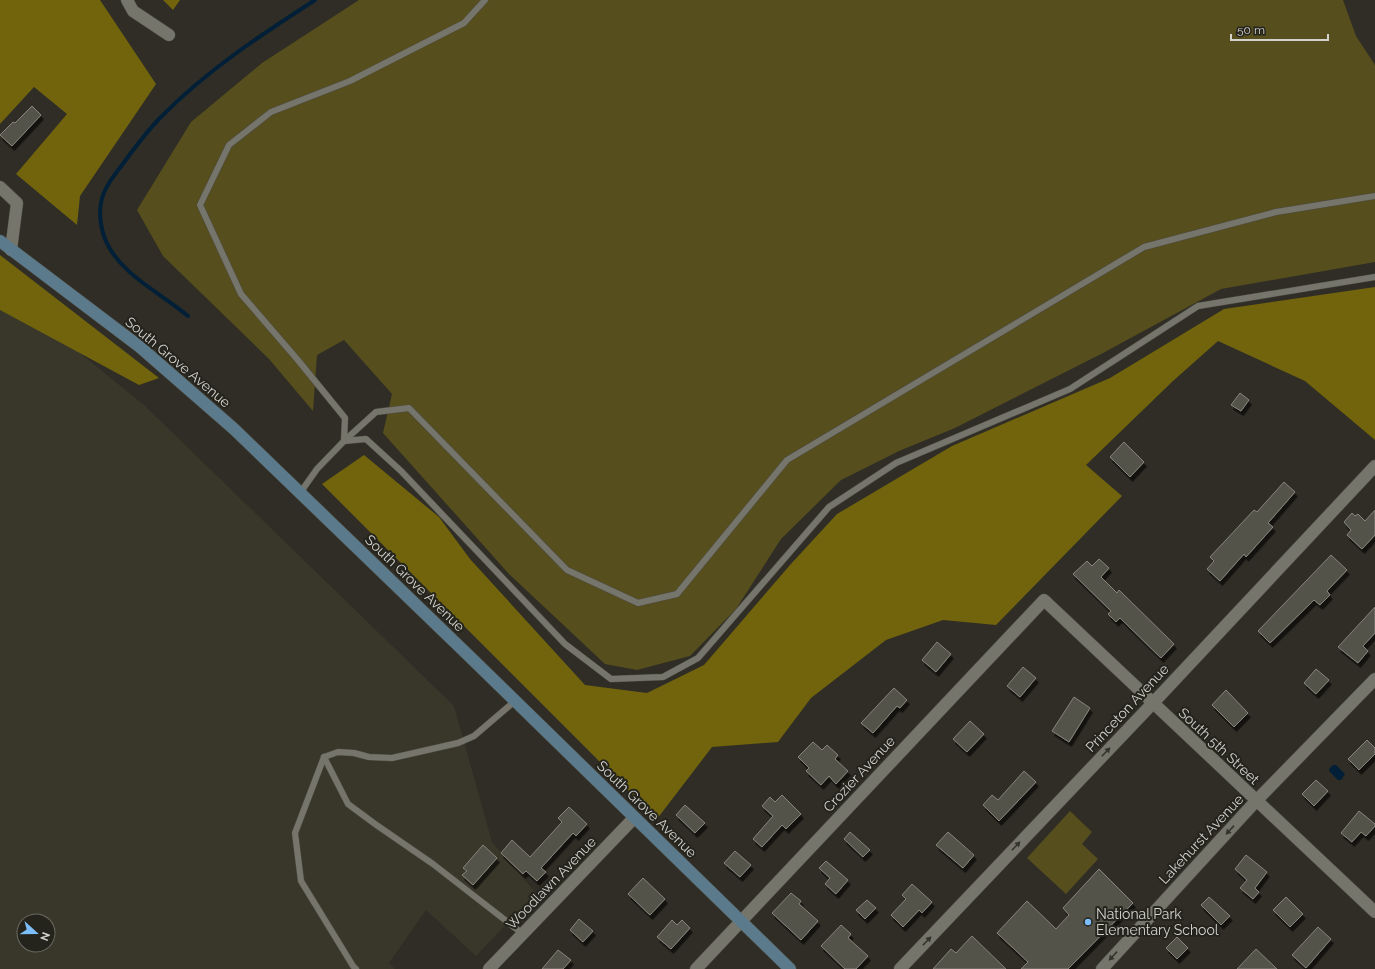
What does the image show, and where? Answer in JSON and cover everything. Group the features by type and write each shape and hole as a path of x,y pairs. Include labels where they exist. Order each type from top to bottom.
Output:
{"main road":[{"name":"South Grove Avenue","path":"0,241 140,347 234,429 790,969"}],"street":[{"path":"127,0 133,11 169,35"},
{"path":"0,187 16,203 11,250"},
{"name":"Princeton Avenue","path":"900,969 1153,703 1375,466"},
{"name":"South 5th Street","path":"1044,600 1256,802 1375,912"},
{"name":"Crozier Avenue","path":"696,969 1044,600"},
{"name":"Lakehurst Avenue","path":"1102,969 1256,802 1375,679"},
{"name":"Woodlawn Avenue","path":"489,969 634,818"}],"lane":[{"path":"344,441 344,418 297,359 240,294 200,205 229,145 271,112 350,81 464,23 485,0"},
{"path":"300,494 317,470 344,441 376,412 409,408 567,570 638,603 677,594 787,460 1144,247 1276,212 1375,196"},
{"path":"344,441 366,439 401,471 565,644 611,679 663,677 698,658 829,507 896,463 1070,389 1198,306 1375,277"},
{"path":"356,969 301,880 295,833 324,757 338,752 354,753 369,757 392,758 458,743 474,736 515,701"},
{"path":"324,757 348,804 433,864 523,934"}],"shaded area":[{"path":"0,0 100,0 156,84 80,196 77,225 16,174 67,114 34,87 0,124"},
{"path":"163,0 180,0 173,10"},
{"path":"359,0 1343,0 1356,36 1375,65 1375,262 1221,289 1103,353 955,428 899,451 841,480 781,539 736,609 690,656 637,670 605,664 509,574 383,433 392,394 344,340 317,355 313,411 269,359 163,256 137,210 191,122 262,63"},
{"path":"0,255 159,378 139,385 0,310"},
{"path":"1375,287 1375,440 1305,381 1218,341 1173,381 1086,465 1122,496 996,625 943,620 886,640 811,698 778,742 712,747 657,819 322,484 364,455 439,517 470,559 585,685 647,693 704,665 790,565 837,514 952,446 1110,378 1224,309"},
{"path":"0,288 144,405 454,706 492,842 536,893 476,956 426,910 389,963 395,969 0,969"},
{"path":"1070,811 1092,832 1082,844 1098,859 1066,894 1027,858"}],"water":[{"path":"1333,765 1336,765 1345,774 1341,780 1338,780 1330,772 1329,769"}],"building":[{"path":"32,106 41,115 12,146 0,135"},
{"path":"1240,393 1249,400 1241,411 1231,405"},
{"path":"1124,442 1144,462 1130,477 1110,457"},
{"path":"1284,482 1295,492 1268,523 1273,527 1246,557 1244,554 1220,581 1207,569 1214,561 1210,557 1254,510 1257,512"},
{"path":"1375,510 1375,535 1362,549 1347,535 1351,530 1344,522 1352,513 1355,516 1358,514 1365,521"},
{"path":"1331,555 1347,570 1327,591 1330,595 1320,605 1314,600 1270,643 1258,631"},
{"path":"1099,559 1109,568 1101,577 1117,593 1119,590 1174,644 1161,658 1120,618 1116,622 1108,614 1111,611 1073,574 1087,561 1092,566"},
{"path":"1375,607 1375,633 1363,646 1368,651 1358,663 1338,647"},
{"path":"937,642 951,654 936,672 922,660"},
{"path":"1023,667 1036,678 1020,697 1007,686"},
{"path":"1316,669 1329,680 1316,694 1304,683"},
{"path":"894,688 907,700 900,708 897,706 873,733 861,723"},
{"path":"1226,690 1248,713 1234,727 1212,705"},
{"path":"1074,697 1090,708 1069,742 1052,731"},
{"path":"970,721 984,734 967,752 953,739"},
{"path":"1367,740 1375,748 1375,754 1359,770 1348,759"},
{"path":"813,742 822,750 827,745 838,755 835,759 848,771 836,784 829,776 821,785 806,771 809,768 798,757"},
{"path":"1024,771 1036,782 999,821 983,805 992,795 998,800"},
{"path":"1316,780 1328,791 1314,806 1302,794"},
{"path":"782,795 801,814 786,829 782,825 762,847 753,839 773,816 762,806 770,797 775,802"},
{"path":"685,805 705,823 695,833 676,815"},
{"path":"569,807 587,824 576,836 573,833 541,868 546,872 537,881 526,871 523,874 501,853 512,840 530,857 562,822 558,818"},
{"path":"1359,811 1375,824 1375,826 1366,836 1361,832 1352,842 1341,833"},
{"path":"850,832 870,850 863,857 844,839"},
{"path":"948,832 974,855 963,868 936,845"},
{"path":"483,845 497,858 473,885 462,875 467,871 463,868"},
{"path":"735,851 751,865 740,877 724,863"},
{"path":"1246,855 1267,872 1255,888 1259,892 1253,899 1240,888 1247,880 1235,869"},
{"path":"826,861 848,880 836,894 825,884 830,878 819,868"},
{"name":"National Park Elementary School","path":"1099,869 1133,903 1068,969 1021,969 1028,962 997,933 1027,901 1056,929 1069,915 1063,908"},
{"path":"643,878 665,899 650,915 628,894"},
{"path":"912,884 932,902 922,913 919,910 903,927 891,915 906,899 902,895"},
{"path":"791,893 801,901 799,904 818,921 801,940 772,913"},
{"path":"1209,897 1230,916 1221,925 1201,905"},
{"path":"1286,897 1303,914 1290,927 1273,910"},
{"path":"867,900 876,908 865,919 856,910"},
{"path":"579,919 593,931 583,942 570,930"},
{"path":"672,920 677,925 682,920 690,928 671,949 657,937"},
{"path":"841,925 851,934 848,938 868,956 856,969 845,969 821,946"},
{"path":"1318,927 1331,939 1306,968 1292,955"},
{"path":"972,936 1006,969 933,969 951,949 956,953"},
{"path":"1177,937 1188,948 1177,959 1166,948"},
{"path":"1256,949 1277,969 1237,969"},
{"path":"558,950 571,960 563,969 542,969"}],"waterway":[{"path":"188,316 130,273 111,251 102,230 100,207 104,192 142,138 179,100 235,54 315,0"}],"place":[{"name":"National Park Elementary School","path":"1088,922"}]}
